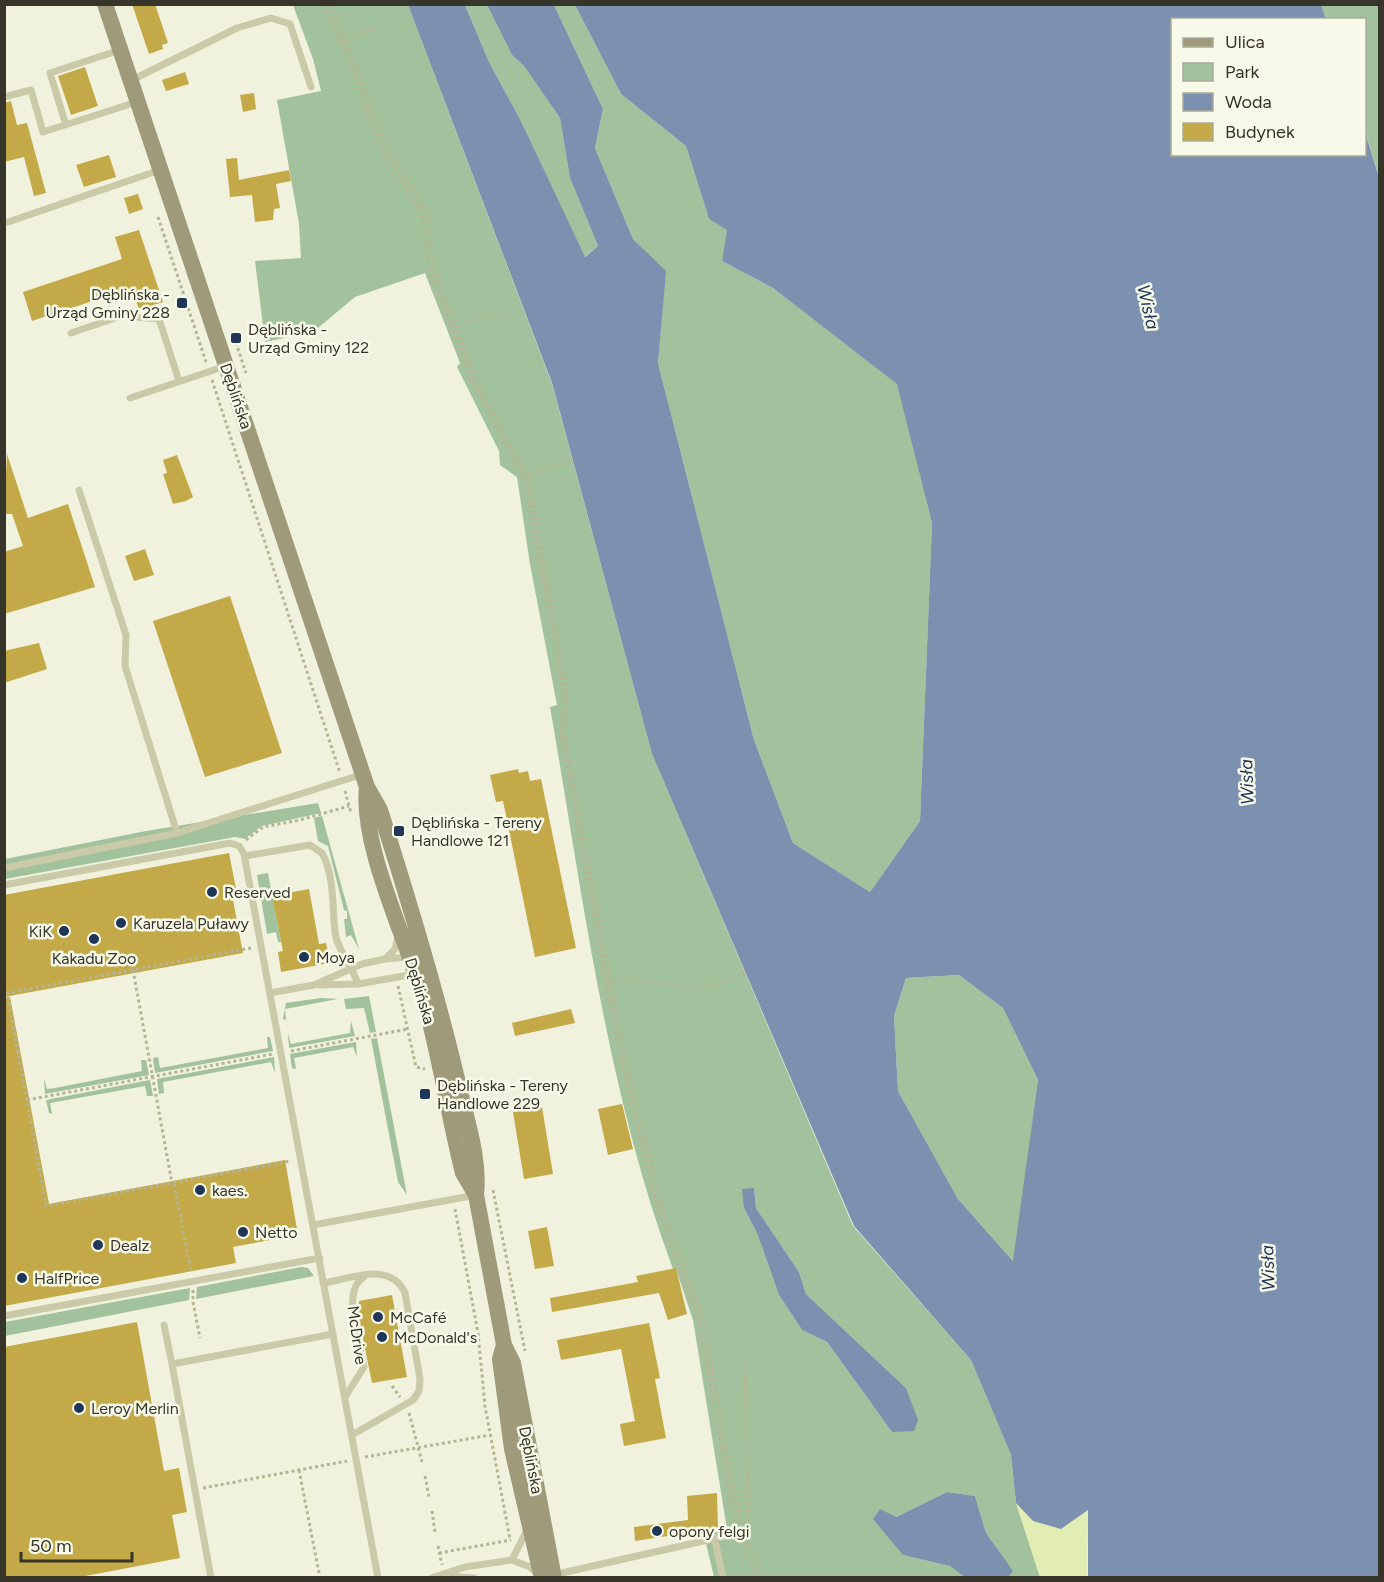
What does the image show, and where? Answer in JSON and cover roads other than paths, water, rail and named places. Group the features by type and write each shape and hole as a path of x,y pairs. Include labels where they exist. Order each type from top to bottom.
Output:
{"main road":[{"name":"Dęblińska","path":"105,4 365,780 380,810 420,964 470,1133 477,1170 476,1195 504,1345 513,1363 546,1577"},
{"name":"Dęblińska","path":"365,780 366,817 398,922 420,964"},
{"name":"Dęblińska","path":"504,1345 500,1359 508,1421 529,1523 546,1577"}],"lane":[{"path":"130,81 237,28 271,18 290,24 310,87"},
{"path":"66,125 50,73 120,50"},
{"path":"4,97 31,90 44,132 137,102"},
{"path":"8,222 160,170"},
{"path":"71,333 121,316 159,319 179,381"},
{"path":"130,398 226,366"},
{"path":"79,490 126,635 125,666 177,833"},
{"path":"4,868 177,833 342,780 365,780"},
{"path":"4,885 230,843 239,846 245,856 378,1578"},
{"path":"245,856 310,845 322,853 335,908 335,935 354,969 358,984"},
{"path":"385,959 395,949 398,922"},
{"path":"314,985 385,959 420,964"},
{"path":"270,993 314,985 358,984 395,978 420,964"},
{"path":"314,1226 476,1195"},
{"path":"4,1316 320,1258"},
{"path":"324,1283 381,1273 393,1276 405,1293 420,1379 419,1391 413,1400 352,1436"},
{"name":"McDrive","path":"345,1397 364,1367 352,1302 353,1290 358,1281 368,1275"},
{"path":"164,1325 212,1578"},
{"path":"171,1364 333,1334"},
{"path":"512,1560 524,1540 529,1523"},
{"path":"431,1578 465,1567 512,1560 546,1577 740,1533"},
{"path":"715,1540 723,1578"},
{"path":"444,1575 474,1578"}],"water":[{"name":"Wisła","path":"408,5 465,5 489,62 521,121 585,257 598,246 570,178 560,118 524,66 512,55 487,5 554,5 603,109 595,148 633,239 666,271 658,363 754,740 793,843 870,892 920,821 932,523 897,384 773,288 722,261 727,230 709,219 686,146 621,94 575,5 1321,5 1326,18 1171,18 1171,156 1366,156 1366,135 1379,177 1379,1577 1088,1577 1088,1510 1061,1529 1033,1521 1016,1503 1011,1455 971,1360 854,1226 652,754 552,383","holes":["959,975 1003,1008 1038,1080 1013,1261 958,1199 898,1091 894,1016 906,978"]},
{"path":"754,1188 756,1208 799,1272 806,1294 906,1388 918,1420 914,1431 892,1432 827,1342 802,1330 779,1295 757,1233 744,1208 742,1189"},
{"path":"947,1492 975,1496 986,1533 1013,1571 1008,1577 965,1577 950,1566 903,1555 873,1519 880,1509 896,1517"}],"place":[{"name":"Dęblińska - Urząd Gminy 228","path":"182,303"},
{"name":"Dęblińska - Urząd Gminy 122","path":"236,338"},
{"name":"Dęblińska - Tereny Handlowe 121","path":"399,831"},
{"name":"Reserved","path":"212,892"},
{"name":"Karuzela Puławy","path":"121,923"},
{"name":"KiK","path":"64,931"},
{"name":"Kakadu Zoo","path":"94,939"},
{"name":"Moya","path":"304,957"},
{"name":"Dęblińska - Tereny Handlowe 229","path":"425,1094"},
{"name":"kaes.","path":"200,1190"},
{"name":"Netto","path":"243,1232"},
{"name":"Dealz","path":"98,1245"},
{"name":"HalfPrice","path":"22,1278"},
{"name":"McCafé","path":"378,1317"},
{"name":"McDonald's","path":"382,1337"},
{"name":"Leroy Merlin","path":"79,1408"},
{"name":"opony felgi","path":"657,1531"}]}
